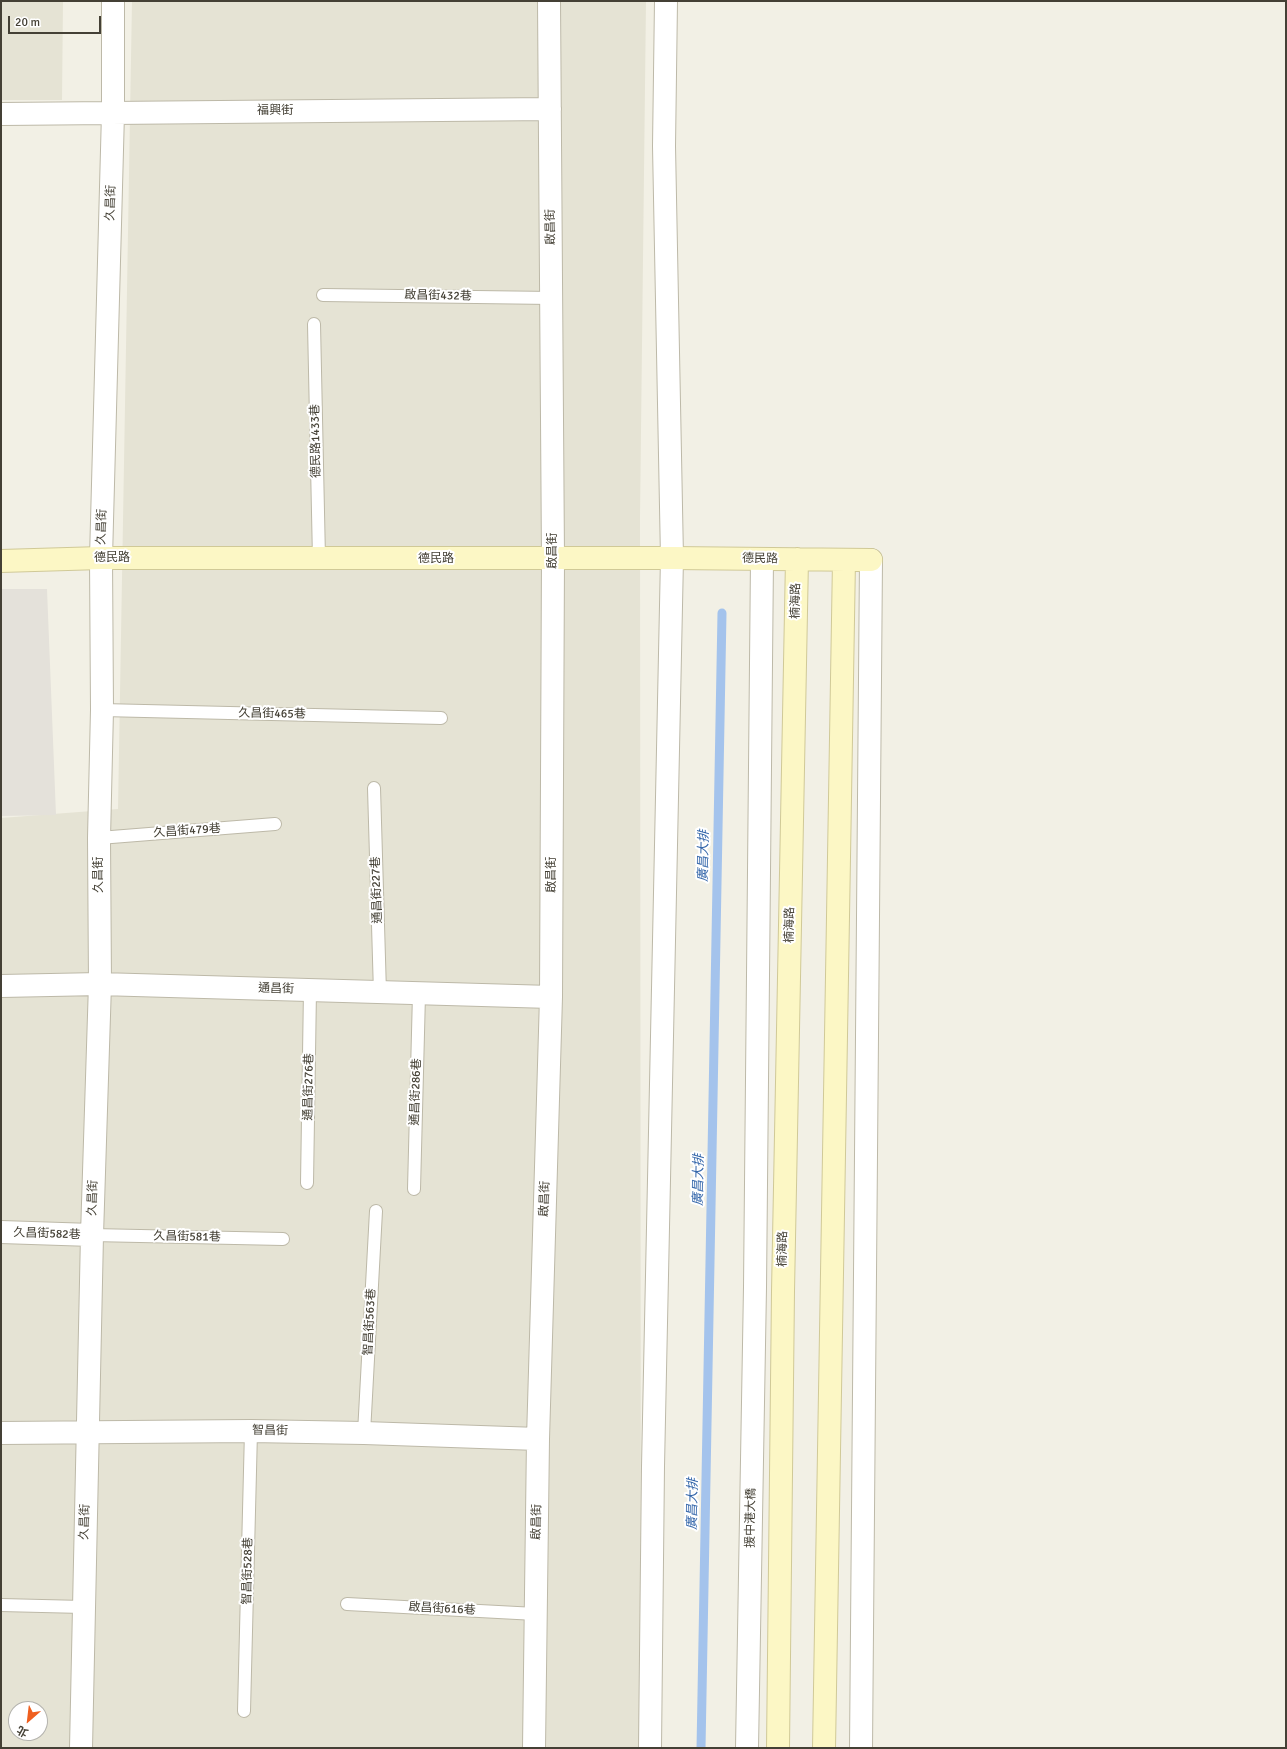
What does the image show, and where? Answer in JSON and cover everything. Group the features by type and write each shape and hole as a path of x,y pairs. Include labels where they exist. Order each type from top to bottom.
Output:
{"street":[{"name":"久昌街","path":"81,1748 92,1235 100,984 99,838 102,710 101,558 113,112 113,1"},
{"name":"啟昌街","path":"534,1748 538,1439 552,997 553,558 549,1"},
{"path":"650,1748 653,1458 672,558 664,146 666,1"},
{"name":"福興街","path":"1,114 550,109"},
{"name":"德民路","path":"1,561 101,558 672,558 871,560 861,1748"},
{"name":"援中港大橋","path":"747,1748 755,1287 762,559"},
{"name":"楠海路","path":"778,1748 783,1291 797,559"},
{"path":"824,1748 844,560"},
{"name":"通昌街","path":"1,986 100,984 552,997"},
{"name":"久昌街582巷","path":"1,1232 92,1235"},
{"name":"智昌街","path":"1,1434 251,1431 538,1439"}],"lane":[{"name":"啟昌街432巷","path":"323,295 552,298"},
{"name":"德民路1433巷","path":"314,324 319,559"},
{"name":"久昌街465巷","path":"102,710 441,718"},
{"name":"通昌街227巷","path":"374,788 380,993"},
{"name":"久昌街479巷","path":"99,838 275,824"},
{"name":"通昌街276巷","path":"307,1183 310,990"},
{"name":"通昌街286巷","path":"414,1189 419,994"},
{"name":"智昌街563巷","path":"364,1433 376,1211"},
{"name":"久昌街581巷","path":"92,1235 283,1239"},
{"name":"智昌街528巷","path":"244,1711 251,1431"},
{"name":"啟昌街616巷","path":"347,1604 536,1614"},
{"path":"1,1605 83,1606"}],"shaded area":[{"path":"1,1 63,1 62,100 1,100"},
{"path":"132,1 646,1 640,517 641,1748 1,1748 1,818 118,809"},
{"path":"1,589 47,589 56,815 1,816"}],"waterway":[{"name":"廣昌大排","path":"701,1748 722,613"}]}
